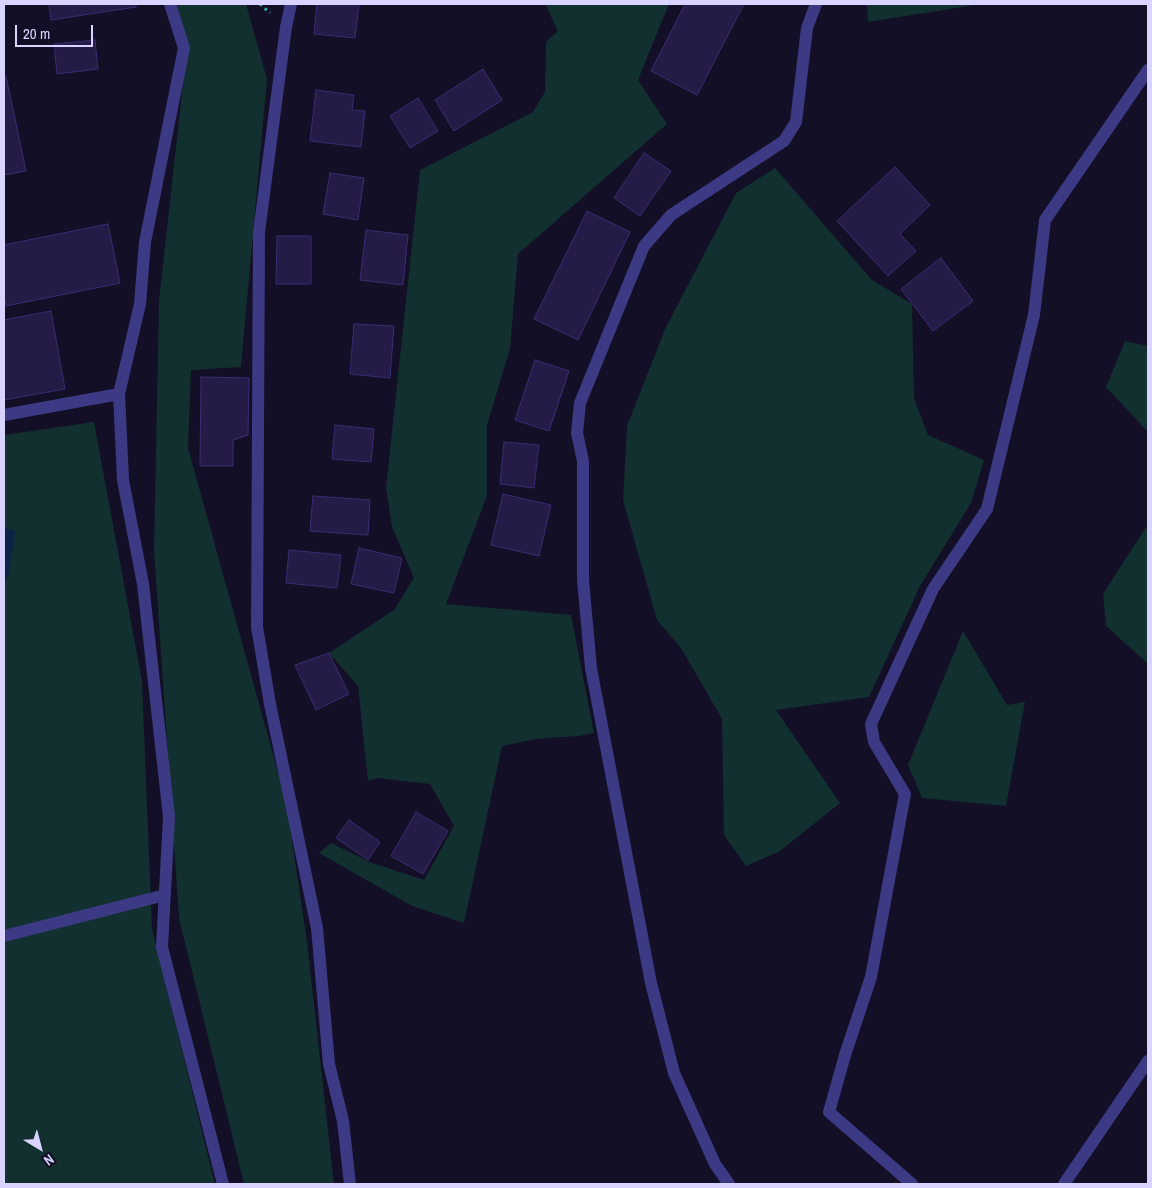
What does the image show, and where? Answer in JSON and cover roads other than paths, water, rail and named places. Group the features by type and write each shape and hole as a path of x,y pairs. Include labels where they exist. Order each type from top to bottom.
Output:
{"street":[{"path":"170,4 184,48 145,242 140,304 120,394 123,480 143,584 169,817 162,947 223,1184"},
{"path":"291,4 286,27 259,232 257,627 270,704 317,928 329,1064 343,1122 350,1184"},
{"path":"729,1184 715,1164 674,1073 650,983 591,668 583,580 583,461 577,433 580,403 644,246 671,215 784,141 796,122 807,28 816,4"},
{"path":"912,1184 829,1112 844,1055 871,977 905,794 874,742 871,724 934,589 987,509 1034,315 1045,220 1148,70"},
{"path":"4,415 120,394"},
{"path":"4,936 165,895"},
{"path":"1064,1184 1148,1061"}],"water":[{"path":"4,528 15,531 8,577 4,579"}]}
